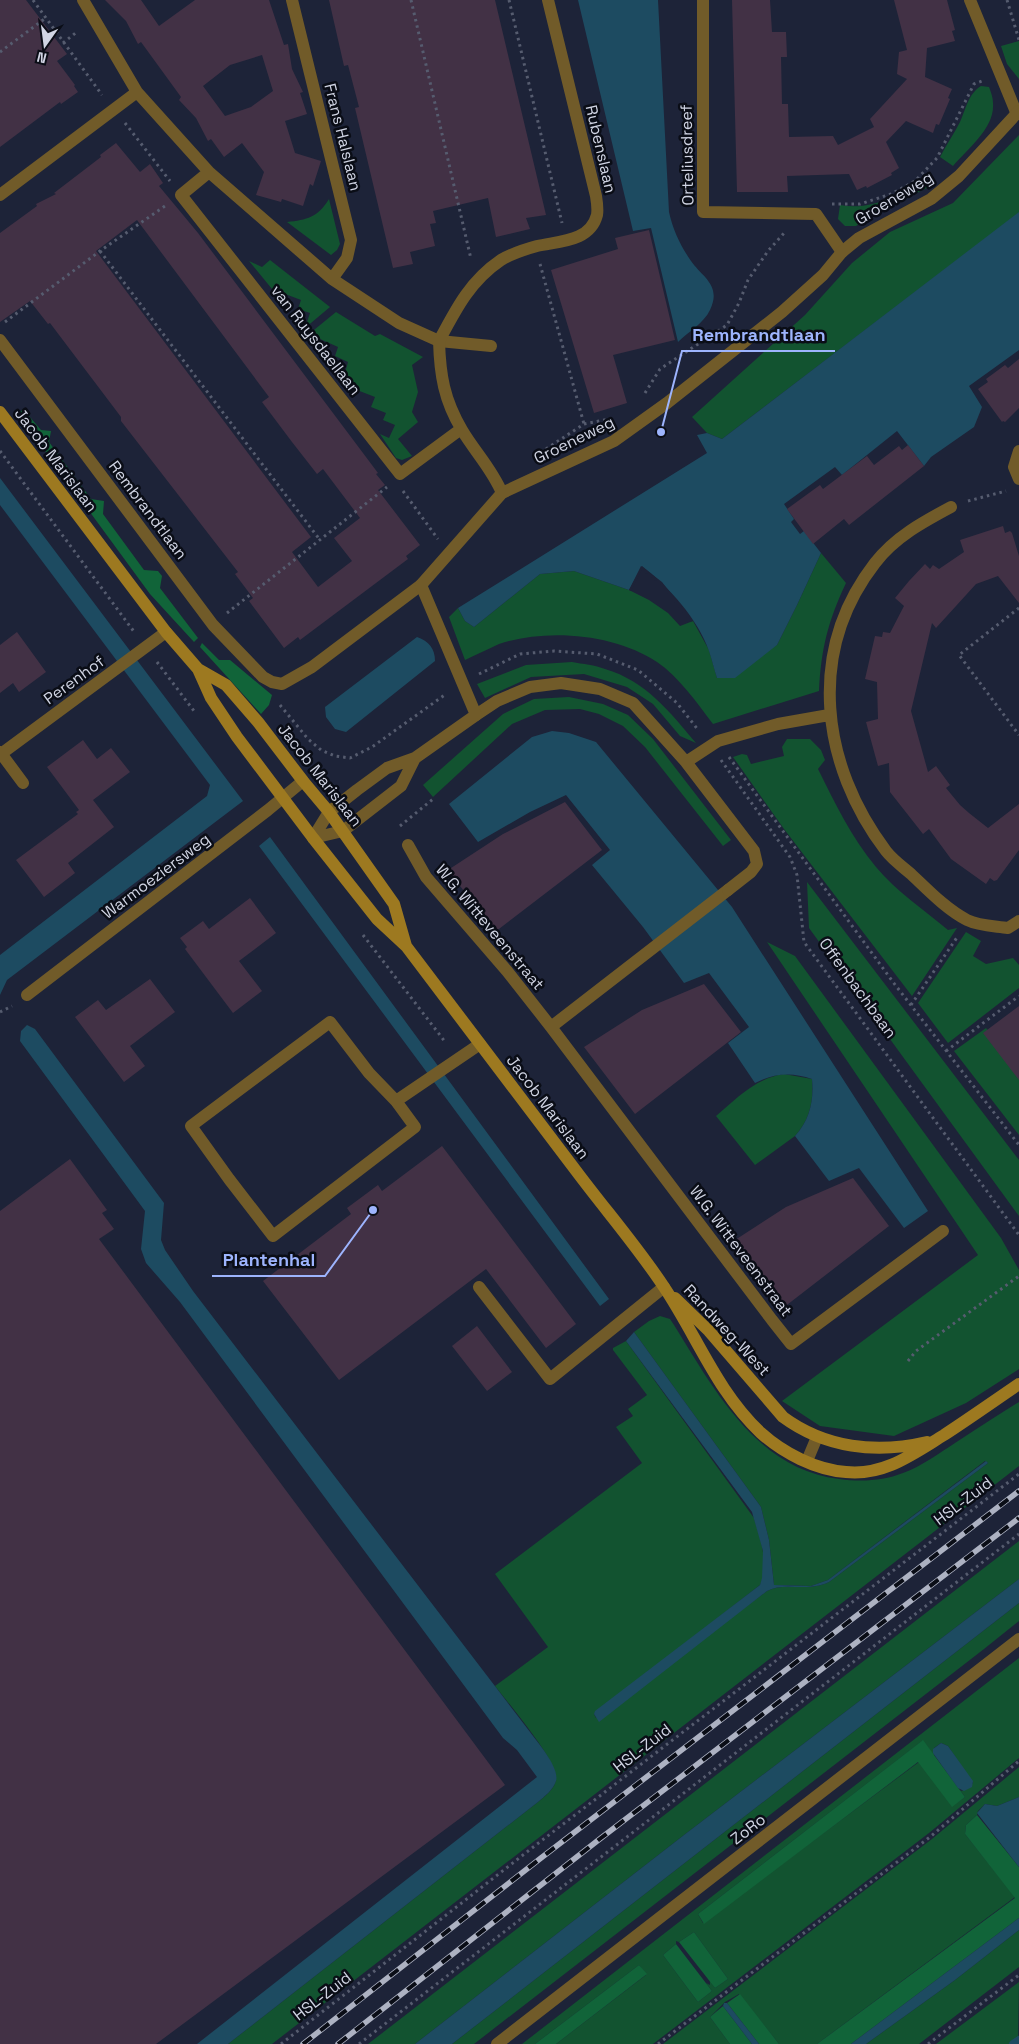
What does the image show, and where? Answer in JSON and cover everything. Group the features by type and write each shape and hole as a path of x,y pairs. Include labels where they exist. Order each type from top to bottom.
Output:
{"main road":[{"name":"Jacob Marislaan","path":"0,412 166,632 198,669 211,698 237,737 313,838 376,919 406,946 664,1287"},
{"name":"Jacob Marislaan","path":"198,669 226,685 258,722 303,782 329,812 394,904 406,946"},
{"name":"Randweg-West","path":"664,1287 709,1331 783,1417 794,1426 838,1444 881,1448 912,1446 942,1436"},
{"name":"Randweg-West","path":"664,1287 711,1370 748,1420 775,1444 807,1461 837,1471 871,1471 904,1460 1019,1384"}],"street":[{"path":"83,0 137,92 209,172 332,279 399,323 439,341 491,346"},
{"name":"Frans Halslaan","path":"292,0 351,240 347,258 332,279"},
{"name":"Rubenslaan","path":"439,341 460,301 477,281 502,260 535,247 566,242 584,235 593,225 597,214 596,196 548,0"},
{"name":"Orteliusdreef","path":"703,0 703,212 816,214"},
{"path":"970,0 998,73 1017,112"},
{"path":"0,196 137,92"},
{"name":"Groeneweg","path":"282,684 312,667 421,585 502,493 614,441 650,416 782,312 823,275 842,252 860,238 931,199 960,176 1017,112"},
{"path":"181,195 209,172"},
{"name":"van Ruysdaellaan","path":"181,195 400,474 461,429"},
{"path":"816,214 842,252"},
{"name":"Rembrandtlaan","path":"0,340 213,625 262,677 282,684"},
{"path":"439,341 440,372 446,397 461,429 496,479 502,493"},
{"path":"1018,453 1014,467 1019,479"},
{"path":"951,507 919,524 898,540 875,563 850,603 835,643 829,690 829,715 838,761 857,806 887,852 935,897 972,922 1008,928 1019,921"},
{"path":"421,585 476,715"},
{"name":"Perenhof","path":"23,783 1,753 166,632"},
{"path":"313,838 329,812 388,768 415,758 497,701 530,687 561,683 600,689 633,703 686,762 754,851 757,864 751,872 551,1027"},
{"path":"686,762 714,743 778,724 829,715"},
{"path":"313,838 343,831 401,786 415,758"},
{"name":"Warmoeziersweg","path":"27,995 303,782"},
{"name":"W.G. Witteveenstraat","path":"408,845 426,877 507,971 551,1027 791,1344 943,1231"},
{"path":"330,1022 369,1073 396,1101 415,1127 273,1236 191,1126 330,1022"},
{"path":"396,1101 480,1044"},
{"path":"479,1287 550,1379 664,1287"},
{"path":"807,1461 817,1437"},
{"name":"ZoRo","path":"498,2044 1019,1639"}],"path":[{"path":"411,0 477,281"},
{"path":"509,0 566,242"},
{"path":"1007,0 1019,40"},
{"path":"0,52 48,17"},
{"name":"Groeneweg","path":"816,214 832,204 860,204 891,194 915,181 937,158 974,84 998,73"},
{"path":"0,326 100,251 181,195"},
{"path":"644,395 660,369 727,324 739,303 748,280 768,251 786,231"},
{"path":"535,247 584,424"},
{"path":"100,251 320,540"},
{"name":"Groeneweg","path":"540,453 584,424 612,419"},
{"path":"213,625 388,486"},
{"path":"401,488 441,543 453,549"},
{"path":"951,507 1010,489"},
{"path":"1019,608 960,655 1019,735"},
{"path":"280,705 308,739 321,750 335,756 350,758 372,746 394,730"},
{"path":"714,743 1019,1145"},
{"name":"Offenbachbaan","path":"714,743 790,857 796,875 804,942 1019,1234"},
{"path":"408,845 413,841 400,826 432,799"},
{"path":"911,1005 963,929 972,922"},
{"path":"946,1051 1019,996"},
{"path":"908,1361 916,1351 1019,1276"},
{"name":"HSL-Zuid","path":"282,2044 532,1848 1019,1474"},
{"path":"360,2044 1019,1534"},
{"path":"658,2044 930,1836 1019,1762"},
{"path":"928,2044 1019,1975"}],"green space":[{"path":"1019,41 1019,79 1007,64 1001,46"},
{"path":"981,86 989,87 992,95 993,103 990,121 979,137 953,166 940,157 960,122 970,97"},
{"path":"1019,135 1019,213 722,439 707,433 692,417 805,315 852,263 890,232 953,203"},
{"path":"922,179 929,187 872,215 856,226 845,226 838,219 840,205 862,206 883,201"},
{"path":"329,199 340,244 331,255 287,222 311,217 321,210"},
{"path":"270,260 330,307 305,328 310,313 298,309 301,300 272,289 249,261 262,267"},
{"path":"336,312 375,336 380,334 423,357 412,365 418,392 412,412 418,422 398,439 412,456 402,460 396,458 380,434 389,438 395,425 383,420 386,413 371,407 375,397 344,385 331,369 345,373 348,362 335,356 338,347 309,334"},
{"path":"23,409 41,430 51,431 49,442 91,499 104,501 103,514 144,570 158,571 162,576 160,588 198,638 194,642 150,594 18,414"},
{"path":"821,553 846,583 834,610 826,636 819,691 713,724 687,691 665,668 640,653 621,645 580,636 538,636 499,644 465,660 449,617 458,608 465,621 474,627 540,574 574,571 629,590 649,600 668,613 680,626 693,621 709,650 717,678 777,645"},
{"path":"202,643 219,660 230,660 272,695 269,705 261,714 200,647"},
{"path":"572,662 601,668 620,674 633,681 667,709 696,743 680,736 653,704 627,687 584,674 531,677 485,698 477,684 526,665"},
{"path":"569,697 603,704 628,715 653,739 731,840 723,846 645,747 623,726 599,714 580,709 545,710 512,724 433,797 423,785 503,714 534,699"},
{"path":"787,739 810,739 821,750 825,760 818,769 824,782 851,832 867,856 884,876 948,930 957,928 912,996 784,829 733,757 742,754 747,755 751,764 784,756 782,747"},
{"path":"807,882 1019,1160 1019,1216 809,928"},
{"path":"966,932 981,941 973,956 986,964 1013,958 1019,965 1019,988 948,1043 918,1003"},
{"path":"767,942 795,956 1001,1238 1019,1270 1019,1369 966,1403 894,1436 820,1426 782,1401 978,1255"},
{"path":"986,1028 1019,1070 1019,1135 954,1051"},
{"path":"784,1074 812,1079 810,1109 804,1123 795,1136 755,1165 716,1116 756,1084"},
{"path":"660,1316 670,1319 705,1375 740,1422 761,1443 784,1460 810,1472 839,1479 855,1480 872,1480 895,1476 930,1460 1019,1402 1019,1466 272,2044 228,2044 538,1802 550,1792 556,1782 554,1770 541,1745 495,1686 548,1647 495,1574 642,1463 616,1427 633,1416 628,1409 647,1395 613,1348 626,1341 754,1518 763,1552 764,1569 760,1585 594,1714 596,1718 767,1591 781,1587 812,1587 829,1582 988,1463 985,1461 828,1580 811,1586 774,1585 769,1540 761,1507 634,1332 649,1321"},
{"path":"1019,1541 1019,1579 684,1835 415,2044 368,2044"},
{"path":"1019,1603 1019,1621 984,1649 474,2044 452,2044"},
{"path":"1019,1658 1019,1758 929,1833 653,2044 556,2044 646,1975 639,1965 535,2044 522,2044","holes":["922,1741 934,1756 934,1748 941,1743 948,1746 973,1783 962,1791 960,1790 965,1797 952,1806 919,1762 703,1923 698,1914","694,1932 728,1979 715,1988 710,1981 710,1985 706,1983 712,1991 698,2002 663,1955 676,1944 676,1941 679,1942"]},
{"path":"923,1740 965,1797 952,1807 918,1762 704,1924 698,1914"},
{"path":"1019,1767 1019,1797 997,1806 985,1804 966,1825 965,1834 1015,1897 817,2044 779,2044 739,1994 725,2002 710,2017 730,2044 663,2044 932,1839"},
{"path":"977,1815 1019,1867 1019,1918 851,2044 817,2044 1015,1898 965,1834 966,1825"},
{"path":"1019,1930 1019,1967 919,2044 866,2044 955,1980"},
{"path":"694,1932 728,1979 715,1988 679,1942"},
{"path":"676,1944 712,1991 698,2002 663,1955"},
{"path":"639,1965 647,1974 556,2044 535,2044"},
{"path":"1019,1982 1018,2044 936,2044"},
{"path":"740,1994 779,2044 759,2044 727,2003"},
{"path":"723,2006 752,2044 730,2044 710,2017"}],"water":[{"path":"578,0 658,0 669,212 680,243 691,261 709,282 714,294 707,315 678,342 651,228 633,231"},
{"path":"1019,212 1019,350 969,386 982,407 974,427 931,457 924,466 897,431 842,475 835,467 784,504 794,519 791,522 800,534 804,531 821,553 777,645 735,678 717,678 704,639 690,615 672,593 642,566 629,590 574,571 540,574 474,627 465,621 458,608 707,453 697,435 707,433 722,439"},
{"path":"0,478 243,801 7,980 0,995 0,955 207,796 210,785 0,505"},
{"path":"417,637 430,646 434,653 435,661 346,732 335,729 326,717 325,707"},
{"path":"552,731 569,733 596,742 732,907 928,1211 904,1228 859,1168 829,1181 795,1136 804,1123 810,1109 812,1079 797,1075 776,1075 755,1083 728,1043 749,1027 709,973 684,983 643,927 592,865 610,850 566,795 530,812 478,842 449,804 532,737"},
{"path":"270,837 609,1299 600,1306 259,846"},
{"path":"27,1025 35,1029 164,1203 161,1240 165,1250 193,1291 538,1742 555,1769 556,1781 553,1787 538,1802 228,2044 197,2044 537,1777 517,1750 503,1738 180,1302 146,1263 141,1249 145,1211 20,1041 21,1031"},
{"path":"634,1332 761,1507 769,1540 774,1585 811,1586 828,1580 986,1461 988,1463 829,1582 812,1587 781,1587 767,1591 599,1722 594,1714 595,1711 760,1585 762,1578 763,1551 752,1512 626,1341"},
{"path":"1019,1579 1019,1603 452,2044 415,2044 684,1835"},
{"path":"941,1743 948,1746 973,1781 972,1787 964,1791 958,1788 933,1753 933,1749"},
{"path":"1019,1797 1019,1867 977,1813 985,1804 997,1806"},
{"path":"1019,1918 1019,1930 955,1980 866,2044 851,2044"},
{"path":"724,2003 727,2003 759,2044 752,2044 723,2006"}],"pier":[{"path":"641,566 662,582 693,621 690,622 660,584 642,570 631,591 629,590"}],"building":[{"path":"0,0 26,0 67,54 57,61 78,92 61,104 60,102 0,147"},
{"path":"105,0 141,0 159,26 195,0 269,0 284,45 288,44 292,69 303,92 300,93 307,114 285,121 295,153 321,161 313,186 310,184 303,206 282,199 281,202 256,195 264,172 242,143 224,157 211,139 208,141 196,118 179,100 181,97 141,42 138,44 126,21","holes":["262,55 273,91 251,107 225,116 203,86 230,65"]},
{"path":"329,0 495,0 546,215 526,218 530,229 496,237 488,198 433,211 436,223 430,224 435,246 410,252 413,264 393,268 355,108 359,107 348,65 344,66"},
{"path":"732,0 770,0 772,32 786,32 787,57 781,57 782,104 788,104 789,137 833,136 838,145 874,127 870,119 907,79 897,74 899,52 907,50 894,0 947,0 955,30 952,31 955,41 927,48 925,77 952,89 948,98 950,99 939,125 936,124 933,133 906,121 886,142 899,168 891,173 892,175 867,188 866,186 857,190 849,174 787,176 788,192 737,192"},
{"path":"116,143 140,172 150,164 163,183 159,186 198,233 378,473 376,474 385,485 378,490 420,545 406,556 408,559 300,640 298,637 284,648 249,601 253,598 235,574 238,572 121,421 121,417 50,323 48,324 30,301 0,322 0,233 37,206 36,204 56,194 54,193 101,157 100,155","holes":["137,220 269,397 262,402 292,442 317,474 323,469 360,518 334,538 352,561 318,587 292,552 311,537 96,251"]},
{"path":"649,230 675,340 613,355 627,403 594,413 551,270 618,249 615,238"},
{"path":"1019,359 1019,408 1005,422 1002,422 978,389 988,382 986,379 1005,365 1008,368"},
{"path":"908,445 924,466 849,525 844,519 813,544 787,509 820,485 823,489 867,456 874,465 899,446 902,450"},
{"path":"1003,526 1005,533 1010,531 1012,533 1019,556 1019,603 998,576 976,584 936,628 932,623 911,711 928,772 936,766 950,785 946,788 969,813 988,828 1019,804 1019,850 997,880 994,881 990,878 986,884 951,859 929,829 923,834 890,792 889,763 878,766 866,722 878,719 877,682 865,679 875,636 882,637 883,632 890,633 904,606 895,598 909,581 925,564 930,569 933,565 939,569 964,552 960,540"},
{"path":"17,632 46,672 19,692 13,683 0,693 0,645"},
{"path":"83,740 97,759 111,748 130,772 93,800 114,827 68,863 75,873 44,897 16,860 78,814 76,812 79,810 47,767"},
{"path":"565,802 602,850 495,932 448,870 503,834"},
{"path":"250,898 276,933 239,961 262,991 233,1013 185,949 187,947 180,938 203,921 209,929"},
{"path":"150,979 175,1012 130,1046 145,1066 124,1082 75,1017 98,1000 106,1010"},
{"path":"704,984 741,1032 635,1114 584,1047 642,1010"},
{"path":"1019,1006 1019,1080 983,1033"},
{"path":"442,1146 576,1324 546,1348 486,1269 339,1380 263,1281 351,1214 347,1208 378,1185 382,1191"},
{"path":"70,1159 107,1210 102,1213 114,1229 99,1239 505,1785 156,2044 0,2044 0,1211"},
{"path":"853,1178 889,1226 783,1308 732,1242 786,1207"},
{"path":"477,1326 512,1372 487,1391 452,1346"}],"waterway":[{"path":"1013,2044 1019,2040"}],"railway":[{"path":"303,2044 541,1858 1019,1491"},
{"path":"338,2044 601,1838 1019,1518"}],"place":[{"name":"Rembrandtlaan","path":"661,432"},
{"name":"Plantenhal","path":"373,1210"}]}
